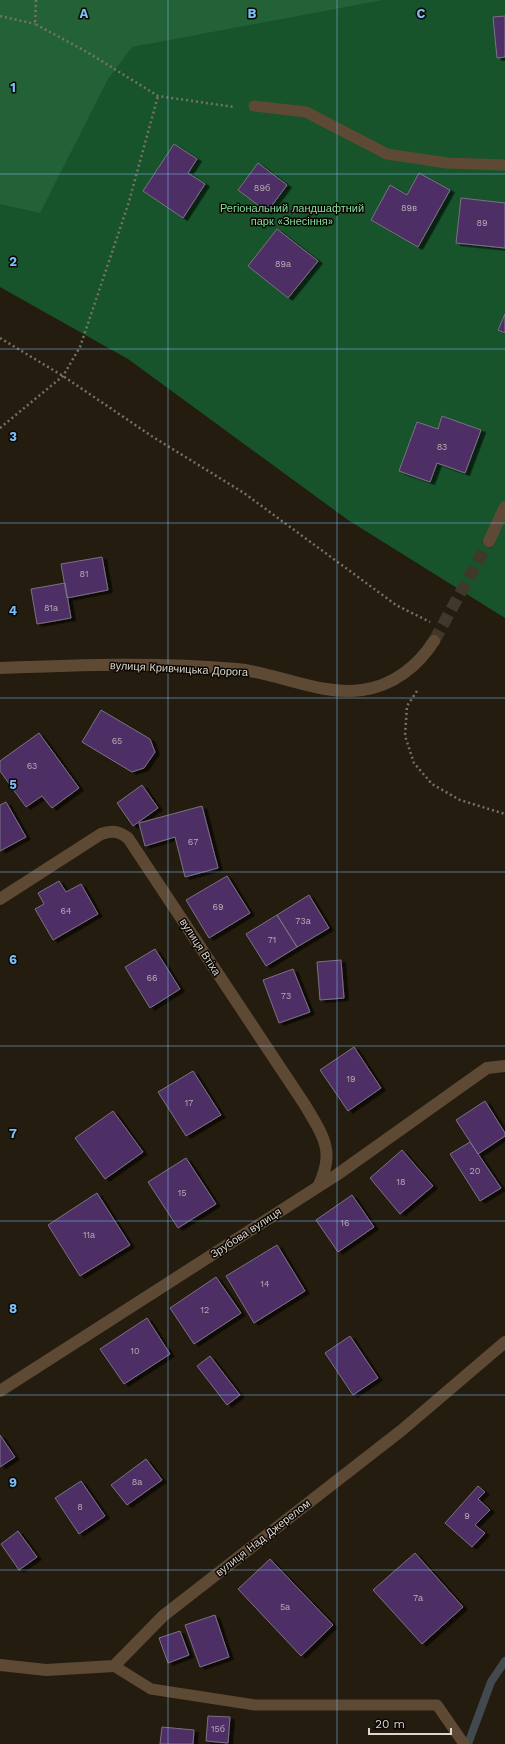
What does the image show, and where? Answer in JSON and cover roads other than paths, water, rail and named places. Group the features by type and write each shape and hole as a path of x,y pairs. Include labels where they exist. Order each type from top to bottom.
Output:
{"street":[{"path":"490,541 505,507"},
{"name":"вулиця Кривчицька Дорога","path":"0,668 84,665 238,669 333,690 361,690 382,686 406,673 427,652 434,641"},
{"name":"вулиця Втіха","path":"0,899 101,834 109,831 116,831 128,838 305,1105 323,1135 327,1164 317,1188"},
{"name":"Зрубова вулиця","path":"0,1391 317,1188 487,1068 505,1066"},
{"name":"вулиця Над Джерелом","path":"114,1666 163,1616 402,1430 505,1342"},
{"path":"0,1665 46,1670 114,1666"}],"lane":[{"path":"254,106 306,112 387,154 447,163 505,165"},
{"path":"114,1666 151,1689 256,1704 437,1705 464,1744"}],"waterway":[{"path":"468,1744 491,1682 505,1661"}],"tunnel":[{"path":"434,641 489,541"}],"park label":[{"name":"Регіональний ландшафтний парк «Знесіння»","path":"292,214"}]}
